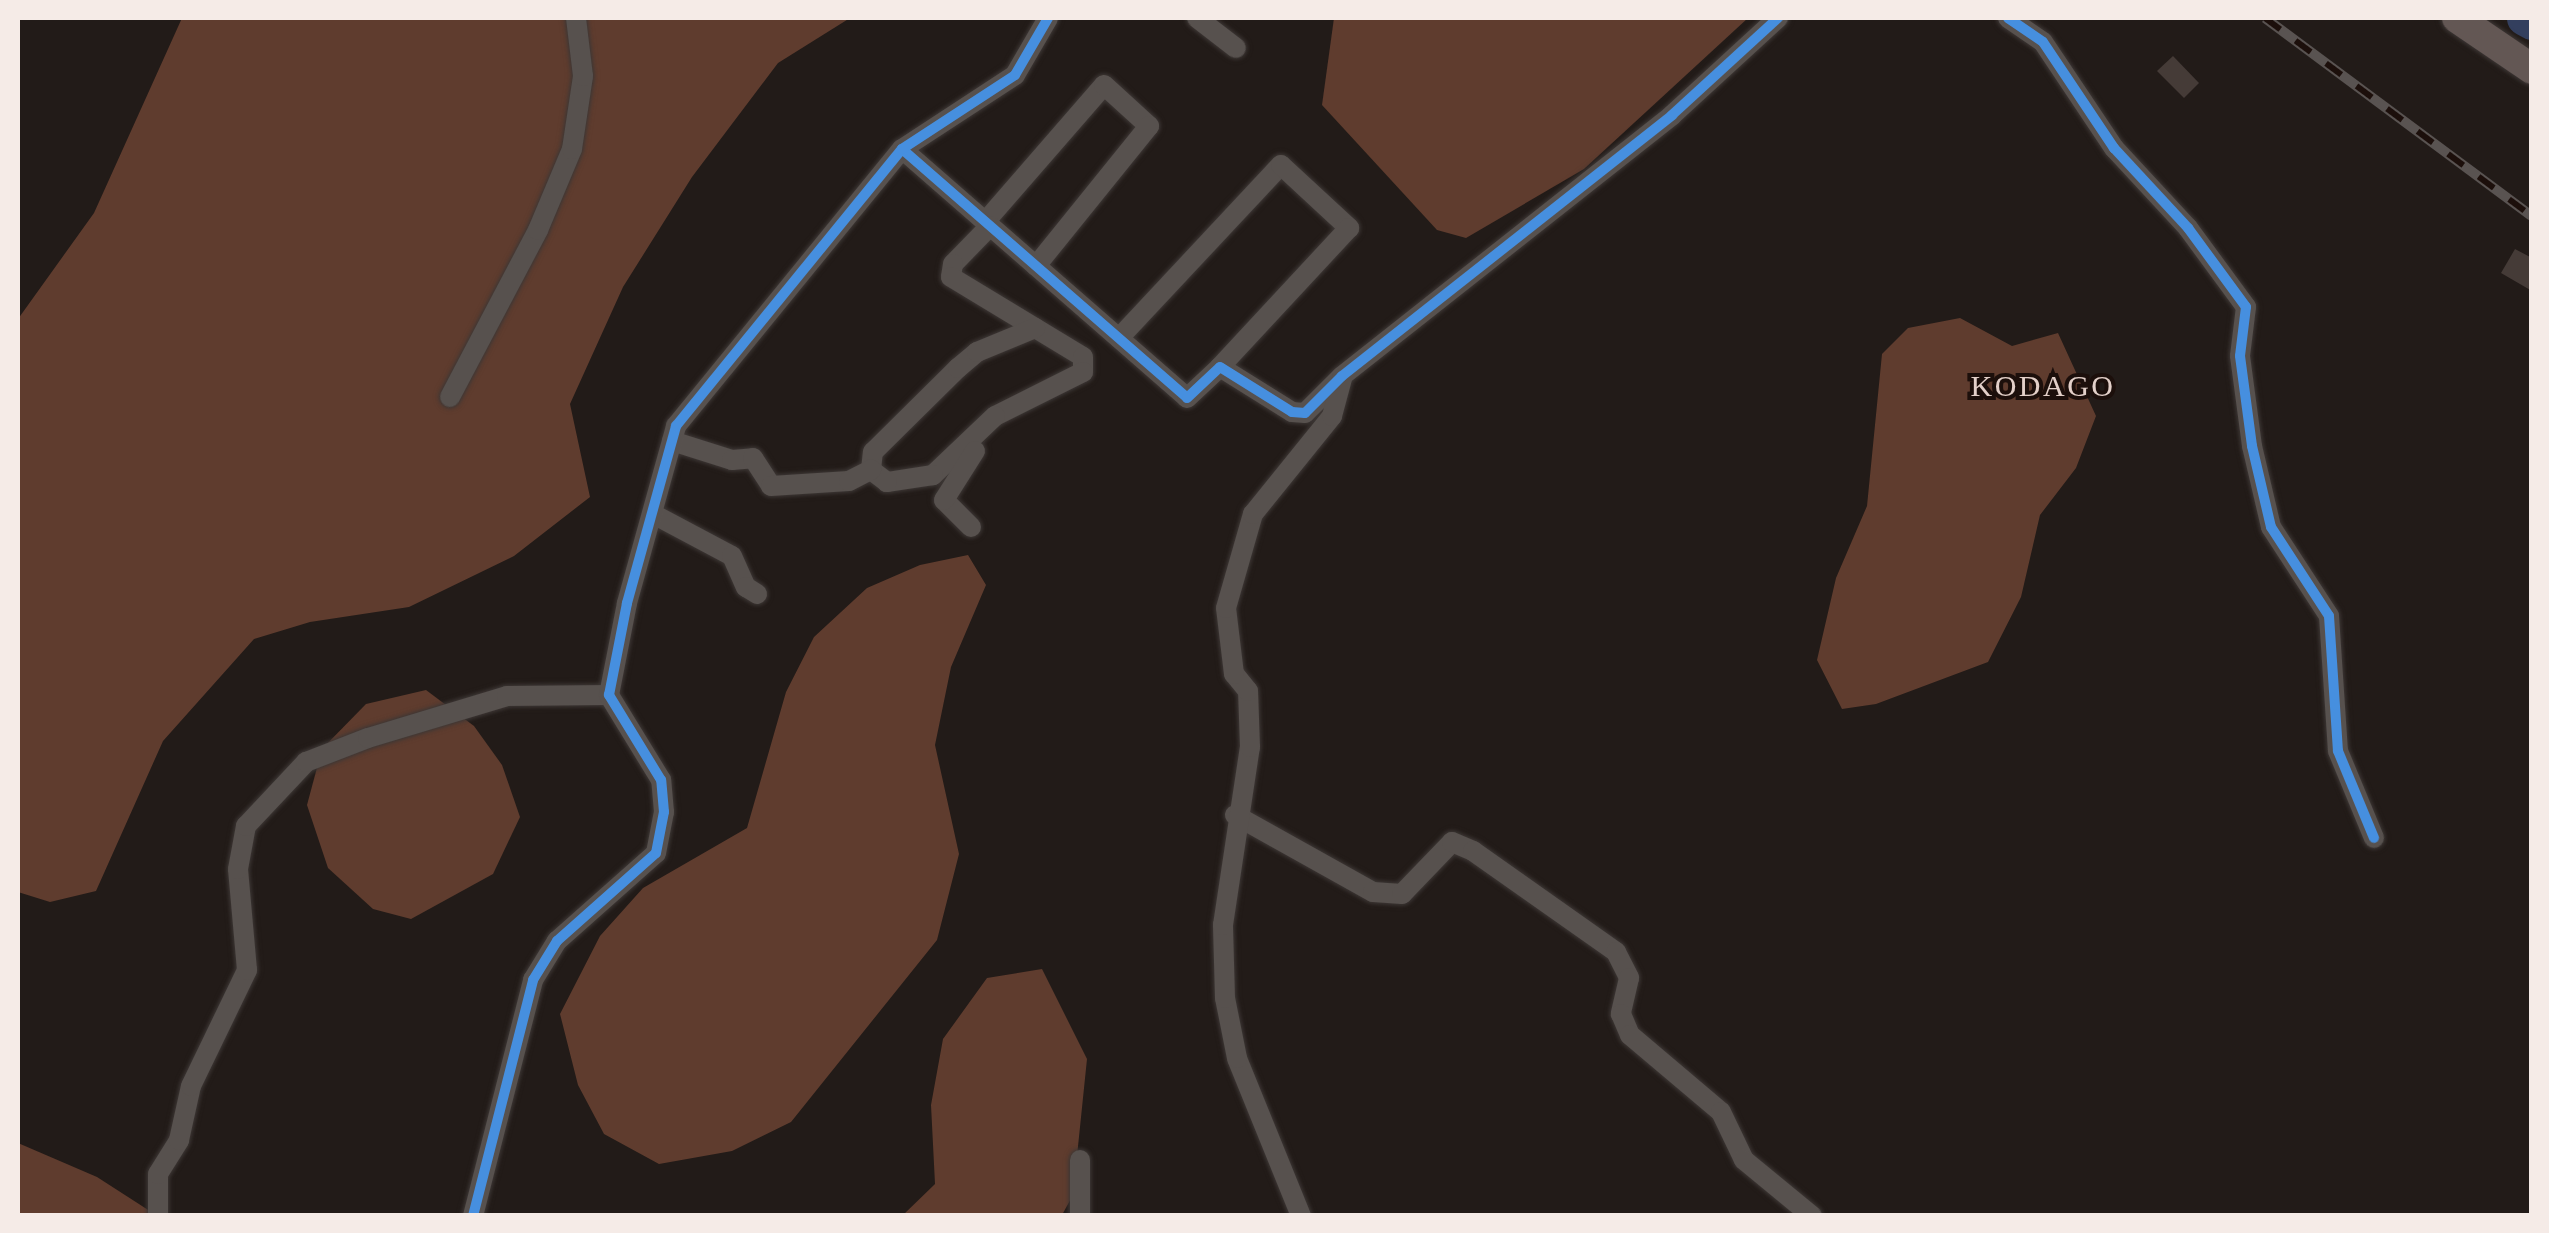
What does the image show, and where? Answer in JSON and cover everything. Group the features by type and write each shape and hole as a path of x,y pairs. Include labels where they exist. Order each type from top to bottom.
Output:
{"main road":[{"path":"2457,18 2532,69"}],"street":[{"path":"450,396 538,230 572,148 583,76 576,18"},
{"path":"474,1216 534,980 556,942 656,853 664,812 662,780 609,695 676,426 802,266 902,149 1015,75 1048,18"},
{"path":"1197,18 1236,48"},
{"path":"1220,367 1292,412 1306,413 1342,376 1672,115 1778,18"},
{"path":"2008,18 2043,42 2114,148 2188,228 2246,307 2240,356 2252,446 2271,527 2329,616 2338,751 2374,838"},
{"path":"871,470 887,482 933,474 1003,411 1083,372 1083,356 951,276 953,264 1104,85 1149,126 1036,266"},
{"path":"902,149 1118,338 1187,398 1349,228 1281,165 1118,338"},
{"path":"871,470 872,452 958,368 977,352 1035,328"},
{"path":"1301,1216 1237,1058 1225,998 1222,925 1235,815 1250,747 1248,691 1234,674 1226,608 1253,514 1332,416 1342,376"},
{"path":"971,527 944,500 1003,411"},
{"path":"672,442 732,460 753,458 771,486 849,481 871,470"},
{"path":"654,514 732,556 746,587 757,594"},
{"path":"158,1216 158,1174 179,1140 191,1086 246,970 238,869 246,826 306,762 368,738 507,696 609,695"},
{"path":"1235,815 1372,892 1402,894 1452,842 1473,851 1616,952 1629,978 1621,1014 1630,1036 1720,1112 1744,1160 1812,1216"},
{"path":"1080,1160 1080,1216"}],"shaded area":[{"path":"182,18 850,18 778,63 692,177 623,287 570,404 590,497 514,556 409,607 310,622 254,639 163,741 96,891 50,902 18,892 18,319 94,213"},
{"path":"1334,18 1748,18 1584,169 1466,238 1437,230 1322,105"},
{"path":"1960,318 2012,346 2058,333 2096,416 2076,468 2040,515 2021,597 1988,662 1876,704 1842,709 1817,660 1836,578 1867,506 1882,354 1908,328"},
{"path":"968,555 986,585 951,667 935,745 959,854 937,940 791,1122 732,1151 659,1164 604,1134 578,1085 560,1014 600,936 643,888 747,828 786,692 814,637 867,588 920,565"},
{"path":"426,690 474,726 502,765 520,817 493,874 411,919 373,909 328,868 307,805 322,749 366,704"},
{"path":"1042,969 1087,1059 1073,1195 1062,1215 902,1216 935,1184 931,1105 943,1039 987,978"},
{"path":"18,1143 97,1177 156,1215 18,1215"}],"building":[{"path":"2173,56 2199,83 2184,98 2157,71"},
{"path":"2515,249 2532,258 2532,291 2501,273"}],"waterway":[{"path":"2524,18 2532,22"}],"railway":[{"path":"2265,18 2532,216"}],"cycle path":[{"path":"473,1216 533,980 557,941 656,853 664,812 661,780 609,695 627,603 676,426 902,149 1015,75 1048,18"},
{"path":"902,149 1187,398 1220,367 1292,412 1305,413 1342,376 1672,115 1778,18"},
{"path":"2008,18 2043,42 2114,148 2188,228 2246,307 2240,356 2252,446 2271,527 2329,616 2338,751 2374,838"}],"district":[{"name":"KODAGO","path":"2043,386"}]}
